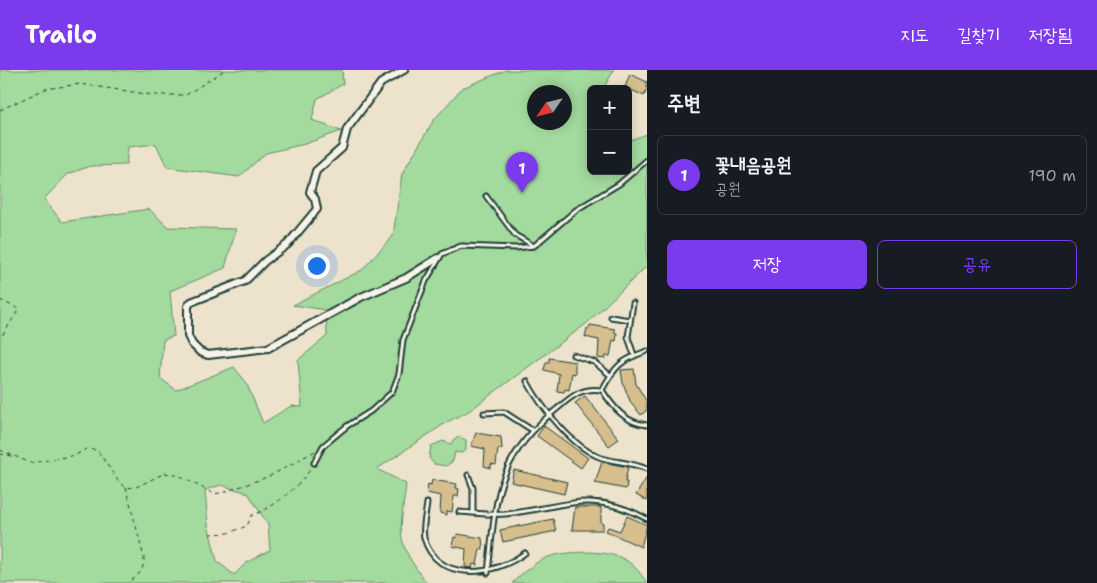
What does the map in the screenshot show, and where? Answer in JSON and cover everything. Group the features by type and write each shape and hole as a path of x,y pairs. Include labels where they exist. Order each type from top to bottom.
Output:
{"street":[{"path":"404,70 381,83 349,124 342,148 316,171 310,192 315,198 317,209 306,225 288,244 265,260 245,281 190,302 188,336 196,350 208,355 268,348 361,297 406,278 438,258"}],"lane":[{"path":"314,463 323,446 346,426 372,411 392,392 399,374 403,340 426,281 438,258 447,250 461,246 516,248 534,246 576,210 619,184 647,160"},
{"path":"486,196 514,235 534,246"},
{"path":"633,302 628,337 634,355"},
{"path":"612,317 630,320"},
{"path":"602,390 610,375 624,359 647,351"},
{"path":"573,355 594,362 610,375"},
{"path":"527,381 554,422 596,455 647,469"},
{"path":"488,573 498,491 507,467 517,448 548,415 580,391 602,390 620,414 636,423 647,425"},
{"path":"484,413 504,412 532,430"},
{"path":"468,475 474,488 473,513"},
{"path":"459,512 494,515 569,502 589,501 613,504 647,519"},
{"path":"427,503 424,538 435,560 458,574 474,575 488,573 508,565 525,553"}],"path":[{"path":"0,110 45,89 80,84 153,95 186,95 225,70"},
{"path":"0,300 19,308 0,339"},
{"path":"0,450 31,463 76,454 86,448 97,450 119,482 125,487 134,488 165,473 178,475 214,494 270,476 323,446"},
{"path":"0,454 13,456"},
{"path":"210,534 228,533 247,526 252,515 261,513 307,476 314,463"},
{"path":"125,487 144,558 144,566 140,574 128,583"}],"green space":[{"path":"0,70 342,70 343,84 317,99 312,120 341,131 305,144 266,153 239,177 167,167 156,144 128,147 126,165 91,166 68,174 44,199 62,222 149,209 168,227 236,229 225,268 170,291 174,336 163,340 160,378 176,390 234,367 246,382 263,423 291,406 302,407 298,360 327,336 326,310 293,305 362,270 393,236 402,174 433,121 462,88 506,70 614,70 605,85 587,85 587,175 632,175 632,140 647,134 647,266 586,324 469,411 447,422 377,469 406,484 401,527 402,537 409,557 427,583 0,583","holes":["221,485 248,493 268,525 270,550 246,563 234,575 217,561 208,525 205,490"]},
{"path":"459,437 466,440 466,450 461,453 455,452 453,461 446,466 434,464 429,458 431,446 443,441 451,444 454,439"},
{"path":"589,552 623,558 635,567 647,583 512,583 531,567 546,558 564,553"}],"building":[{"path":"630,74 647,82 647,90 644,96 632,90 632,85 626,85"},
{"path":"590,325 615,329 615,333 617,333 616,341 613,340 610,356 606,356 605,359 598,358 599,340 585,337 587,328 589,329"},
{"path":"549,358 575,362 575,374 572,373 569,390 565,389 564,392 557,391 559,374 544,370 546,362 549,362"},
{"path":"634,369 636,384 647,402 647,410 641,415 630,401 623,383 621,370"},
{"path":"585,396 619,439 609,446 575,403"},
{"path":"544,426 588,458 581,468 537,436"},
{"path":"476,433 501,437 502,449 498,449 496,465 491,464 491,468 484,466 485,449 471,446"},
{"path":"602,462 628,467 625,482 627,482 626,489 595,483"},
{"path":"514,470 567,482 564,494 511,482"},
{"path":"647,477 647,501 636,495"},
{"path":"432,480 457,484 456,488 459,489 458,496 454,496 452,512 447,511 447,515 440,513 441,496 427,493 428,484 431,485"},
{"path":"575,507 601,507 603,530 572,530"},
{"path":"627,516 647,525 641,547 606,531 608,527 620,531"},
{"path":"553,519 556,531 503,542 500,530"},
{"path":"457,534 482,538 483,549 480,549 477,565 473,564 472,568 465,567 466,549 452,546 454,537 457,538"}],"place":[{"name":"꽃내음공원","path":"522,193"}]}
